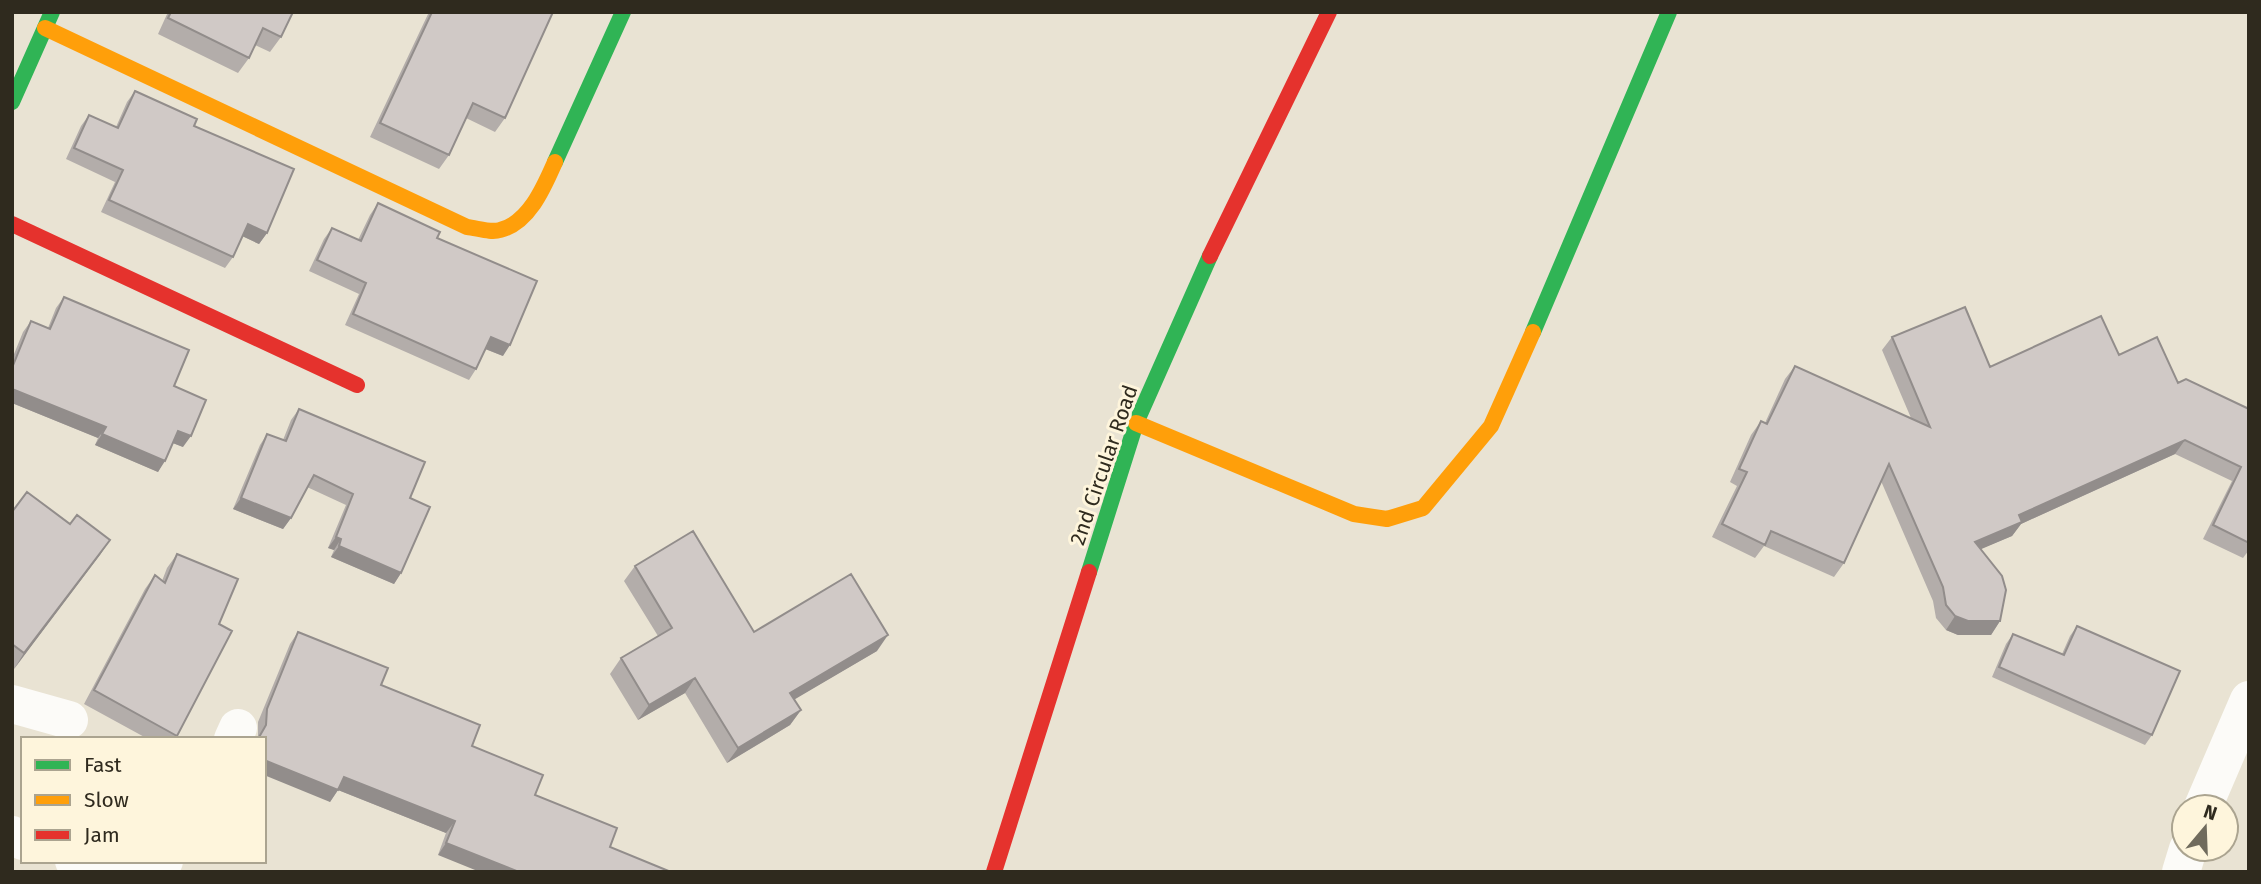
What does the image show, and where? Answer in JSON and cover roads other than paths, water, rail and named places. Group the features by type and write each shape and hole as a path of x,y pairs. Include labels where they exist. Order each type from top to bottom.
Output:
{"street":[{"path":"12,102 49,20 467,227 499,231 517,222 540,195 623,12"},
{"name":"2nd Circular Road","path":"994,872 1136,423 1223,227 1329,12"},
{"path":"1136,423 1354,514 1387,519 1423,508 1491,426 1512,383 1669,12"},
{"path":"12,224 358,384"},
{"path":"2209,793 2249,700"},
{"path":"12,704 69,720"},
{"path":"78,863 92,869 137,870 158,863"}]}
